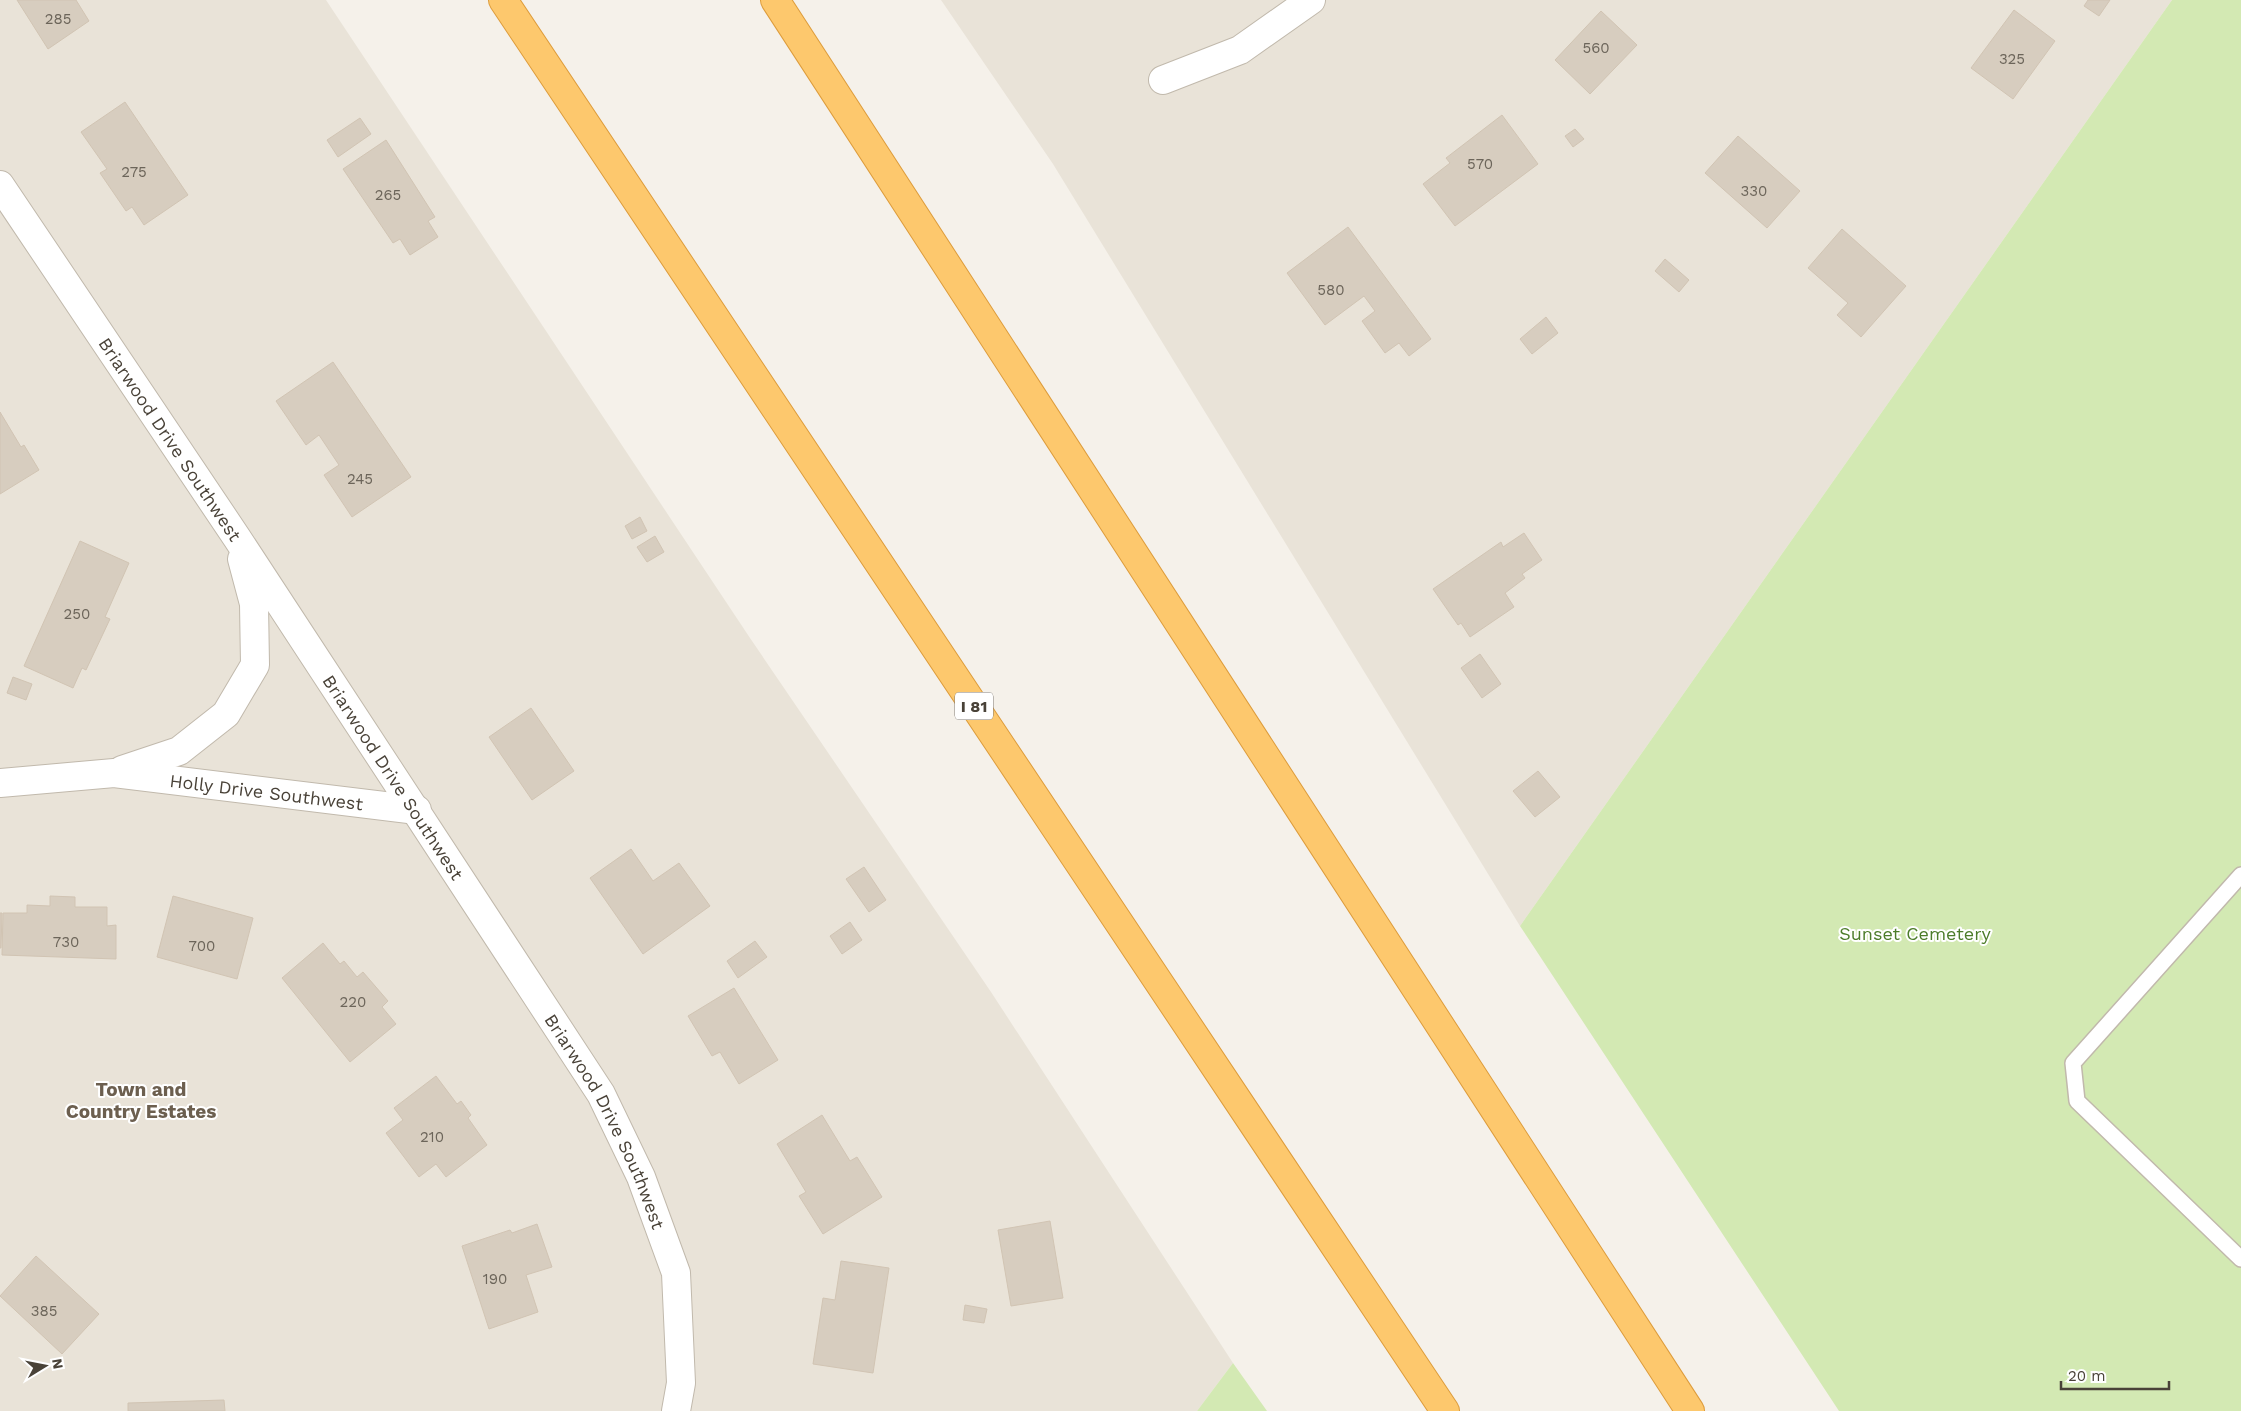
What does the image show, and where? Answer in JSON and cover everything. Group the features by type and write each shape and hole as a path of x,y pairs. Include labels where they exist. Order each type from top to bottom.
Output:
{"highway":[{"name":"I 81","path":"503,0 1444,1411"},
{"path":"775,0 1690,1411"}],"street":[{"path":"1163,80 1240,50 1312,0"},
{"name":"Briarwood Drive Southwest","path":"0,185 417,810 601,1094 641,1177 676,1273 681,1383 676,1411"},
{"name":"Holly Drive Southwest","path":"114,773 179,751 226,714 255,665 254,604 237,538"},
{"name":"Holly Drive Southwest","path":"0,784 114,773 417,810"}],"lane":[{"path":"2241,875 2073,1063 2077,1101 2241,1259"}],"shaded area":[{"path":"0,0 326,0 750,638 991,992 1233,1363 1197,1411 0,1411"},
{"path":"941,0 2172,0 1520,926 1053,164"}],"green space":[{"name":"Sunset Cemetery","path":"2172,0 2241,0 2241,1411 1839,1411 1520,926"},
{"path":"1233,1363 1267,1411 1197,1411"}],"building":[{"path":"17,0 76,0 89,21 48,49"},
{"path":"2088,0 2110,0 2099,16 2084,6"},
{"path":"2014,10 2055,41 2013,99 1971,68"},
{"path":"1601,11 1637,45 1590,94 1555,60"},
{"path":"125,102 188,195 144,225 132,207 126,211 100,173 107,169 81,132"},
{"path":"1502,115 1538,164 1455,226 1423,184 1450,163 1446,158"},
{"path":"360,118 371,134 338,157 327,140"},
{"path":"1575,129 1584,139 1573,147 1565,136"},
{"path":"1738,136 1800,191 1767,228 1705,173"},
{"path":"386,140 435,217 428,221 438,237 410,255 400,239 393,243 343,169"},
{"path":"1348,227 1431,339 1409,356 1399,343 1385,353 1362,321 1375,311 1364,296 1325,325 1287,273"},
{"path":"1842,229 1906,286 1861,337 1837,315 1848,303 1808,268"},
{"path":"1665,259 1689,280 1679,292 1655,271"},
{"path":"1546,317 1558,333 1532,354 1520,339"},
{"path":"333,362 411,477 352,517 324,475 339,465 319,435 306,445 276,401"},
{"path":"0,412 21,447 24,445 39,470 0,494"},
{"path":"640,517 647,531 632,539 625,526"},
{"path":"1524,533 1542,560 1522,574 1525,578 1505,593 1514,607 1470,637 1461,623 1458,625 1433,589 1501,542 1503,547"},
{"path":"655,536 664,552 647,562 637,547"},
{"path":"80,541 129,563 105,617 110,619 86,670 82,668 73,688 24,666"},
{"path":"1480,654 1501,684 1482,698 1461,668"},
{"path":"13,677 32,684 26,700 7,693"},
{"path":"531,708 574,771 532,800 489,737"},
{"path":"1538,771 1560,797 1535,817 1513,791"},
{"path":"631,849 653,881 679,863 710,906 643,954 590,878"},
{"path":"864,867 886,900 869,912 846,879"},
{"path":"50,896 75,897 75,907 107,907 107,926 116,925 116,959 2,955 3,913 27,913 27,905 50,906"},
{"path":"173,896 253,918 237,979 157,957"},
{"path":"0,913 2,913 1,948 0,948"},
{"path":"850,922 862,940 842,954 830,936"},
{"path":"755,941 767,957 738,978 727,961"},
{"path":"323,943 340,964 344,961 357,977 363,972 388,1001 382,1007 396,1024 350,1062 282,978"},
{"path":"734,988 778,1060 739,1084 720,1052 712,1056 688,1016"},
{"path":"436,1076 457,1104 461,1101 471,1115 468,1118 487,1145 446,1177 436,1164 419,1177 386,1133 403,1120 394,1108"},
{"path":"822,1115 850,1161 857,1157 882,1197 823,1234 799,1196 806,1192 777,1144"},
{"path":"1050,1221 1063,1298 1011,1306 998,1230"},
{"path":"537,1224 552,1267 526,1275 538,1312 489,1329 462,1246 510,1230 512,1233"},
{"path":"36,1256 99,1314 62,1354 0,1296"},
{"path":"841,1261 889,1268 873,1373 813,1364 823,1298 835,1300"},
{"path":"965,1305 987,1309 984,1323 963,1320"},
{"path":"224,1400 225,1411 128,1411 128,1403"}],"district":[{"name":"Town and Country Estates","path":"141,1100"}]}
